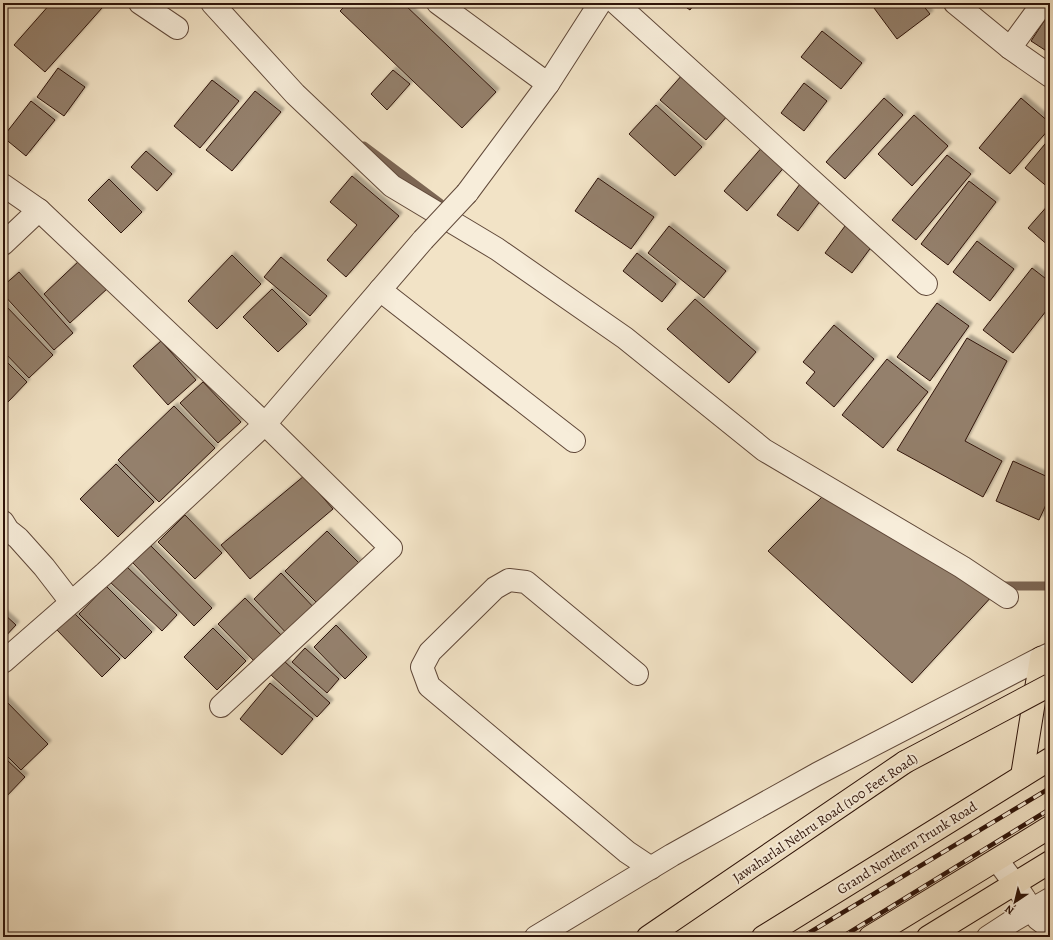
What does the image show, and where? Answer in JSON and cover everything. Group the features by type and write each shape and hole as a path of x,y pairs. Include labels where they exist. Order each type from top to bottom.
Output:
{"main road":[{"path":"1022,776 1045,656"},
{"name":"Jawaharlal Nehru Road (100 Feet Road)","path":"648,937 905,762 1050,685"},
{"name":"Grand Northern Trunk Road","path":"763,937 1050,759"},
{"path":"870,937 1050,827"},
{"path":"928,937 1050,862"}],"street":[{"path":"140,3 177,28"},
{"path":"438,3 548,84"},
{"path":"3,662 105,573 265,424 423,240 467,193 548,84 600,3"},
{"path":"616,3 926,284"},
{"path":"955,3 1010,48 1050,76"},
{"path":"1010,48 1043,3"},
{"path":"215,7 295,94 392,186 497,249 625,338 764,450 975,575 1007,597"},
{"path":"3,185 39,210 265,424 391,548 221,706"},
{"path":"3,244 39,210"},
{"path":"380,290 574,441"},
{"path":"3,522 8,530 18,538 44,566 71,602"},
{"path":"638,674 526,582 509,580 495,588 430,652 422,667 429,686 627,852 651,868"},
{"path":"536,937 672,854 817,774 1045,656"},
{"path":"997,860 1015,884 1041,904"},
{"path":"1041,904 1038,919 1050,928"},
{"path":"988,937 1041,904"}],"building":[{"path":"51,3 96,3 102,8 45,72 14,45"},
{"path":"348,3 403,3 496,92 462,128 340,11"},
{"path":"680,3 695,3 690,10"},
{"path":"881,3 921,3 930,14 897,39 874,8"},
{"path":"1050,12 1050,50 1048,52 1031,41"},
{"path":"822,31 862,63 841,89 801,57"},
{"path":"58,68 85,87 64,116 37,97"},
{"path":"393,70 410,84 387,110 371,94"},
{"path":"683,74 729,114 706,140 660,100"},
{"path":"212,80 239,101 200,148 174,126"},
{"path":"804,83 827,101 804,131 781,113"},
{"path":"255,91 281,112 232,171 206,150"},
{"path":"884,98 903,115 845,179 826,162"},
{"path":"1021,98 1050,123 1050,128 1010,174 979,148"},
{"path":"31,101 55,120 26,156 3,137"},
{"path":"656,105 702,147 675,176 629,134"},
{"path":"914,115 948,146 912,186 878,154"},
{"path":"1050,138 1050,189 1025,168"},
{"path":"764,145 786,165 747,211 724,191"},
{"path":"146,151 172,174 157,191 131,167"},
{"path":"947,155 971,174 916,240 892,220"},
{"path":"352,176 399,216 346,277 327,260 357,225 330,202"},
{"path":"598,178 654,217 631,249 575,211"},
{"path":"109,179 142,212 121,233 88,200"},
{"path":"969,181 996,202 948,265 921,244"},
{"path":"800,184 821,200 798,231 777,215"},
{"path":"1050,203 1050,247 1028,228"},
{"path":"848,222 875,242 852,273 825,253"},
{"path":"669,226 726,271 704,298 648,253"},
{"path":"977,241 1014,269 990,301 953,272"},
{"path":"637,253 676,284 662,302 623,271"},
{"path":"232,255 261,284 217,329 188,301"},
{"path":"281,257 327,296 310,316 264,277"},
{"path":"81,259 108,288 70,323 44,294"},
{"path":"1032,268 1050,282 1050,306 1013,353 983,330"},
{"path":"19,272 73,333 54,350 3,294 3,286"},
{"path":"272,289 307,324 278,352 243,317"},
{"path":"695,299 756,352 729,383 667,329"},
{"path":"937,303 969,326 930,381 897,357"},
{"path":"5,305 53,355 29,378 3,351 3,306"},
{"path":"834,325 874,359 834,407 806,383 815,372 803,362"},
{"path":"967,338 1007,361 965,441 1002,461 983,497 897,450"},
{"path":"161,341 196,380 168,405 133,366"},
{"path":"3,358 27,382 8,402 3,397"},
{"path":"887,359 928,392 883,448 842,415"},
{"path":"203,382 241,422 218,443 180,403"},
{"path":"174,406 215,448 159,502 118,460"},
{"path":"1013,461 1050,478 1050,496 1039,520 996,501"},
{"path":"116,464 154,502 118,537 80,499"},
{"path":"304,476 333,509 250,579 221,545"},
{"path":"822,497 994,594 912,683 768,551"},
{"path":"185,515 222,553 195,579 158,542"},
{"path":"327,531 360,564 318,604 285,571"},
{"path":"149,544 212,608 194,626 131,561"},
{"path":"125,565 177,615 162,631 109,581"},
{"path":"281,573 318,612 291,638 254,599"},
{"path":"106,586 152,632 125,659 79,614"},
{"path":"245,598 284,638 257,664 218,624"},
{"path":"3,613 16,625 3,639"},
{"path":"74,613 120,659 102,677 57,630"},
{"path":"336,625 367,657 345,679 314,647"},
{"path":"213,628 246,661 217,690 184,657"},
{"path":"305,648 339,679 327,693 292,662"},
{"path":"284,661 330,703 317,717 271,675"},
{"path":"270,683 313,719 282,755 240,719"},
{"path":"3,698 48,744 21,770 3,752"},
{"path":"5,758 25,777 3,800 3,759"}],"waterway":[{"path":"364,146 440,203"},
{"path":"999,586 1050,586"}],"railway":[{"path":"802,937 1050,788"},
{"path":"842,937 1050,809"}]}
